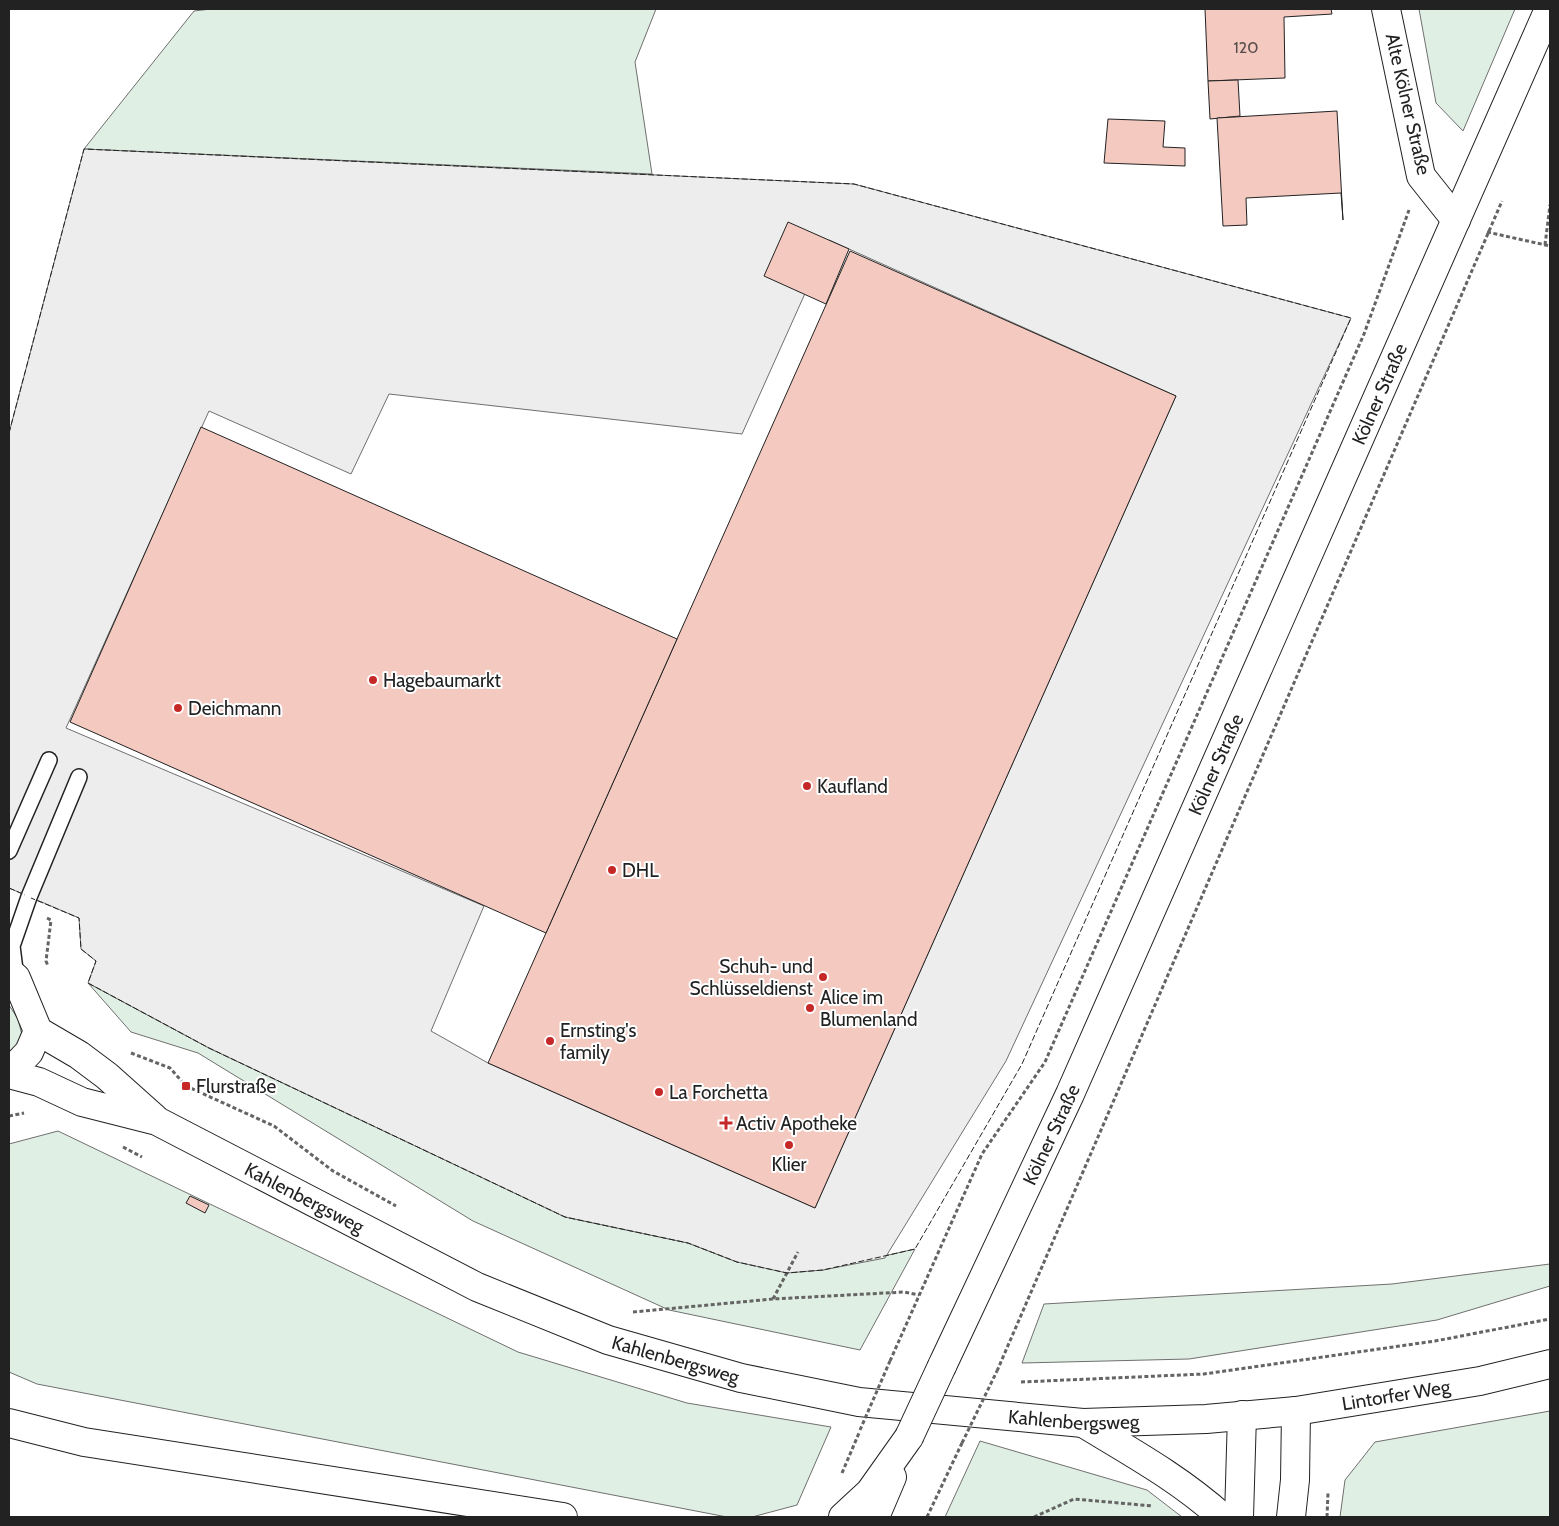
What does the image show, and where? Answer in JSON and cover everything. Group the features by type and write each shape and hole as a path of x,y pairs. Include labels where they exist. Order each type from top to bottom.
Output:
{"main road":[{"name":"Alte Kölner Straße","path":"1386,9 1421,176 1456,220"},
{"name":"Kölner Straße","path":"875,1517 909,1437 1074,1085 1549,9"},
{"path":"12,975 38,1031"},
{"name":"Kahlenbergsweg","path":"157,1120 82,1102 39,1082 9,1074 29,1052 38,1031 79,1055 107,1076 157,1120 477,1287 608,1340 741,1378 859,1402 1083,1423 1206,1419 1242,1415"},
{"name":"Lintorfer Weg","path":"1242,1415 1296,1411 1480,1380 1550,1364"},
{"path":"1292,1517 1295,1480 1296,1411"},
{"path":"1239,1517 1242,1415"},
{"path":"9,1423 84,1442 563,1517"},
{"path":"1083,1423 1198,1495 1222,1517"},
{"path":"843,1517 870,1492 909,1437"}],"lane":[{"path":"9,851 49,760"},
{"path":"12,975 12,946 24,910 79,777"}],"path":[{"path":"860,1430 982,1154 1045,1062 1364,334 1421,176"},
{"path":"927,1517 997,1371 1504,196"},
{"path":"1545,245 1550,205"},
{"path":"1456,220 1489,232 1550,246"},
{"path":"24,910 51,920 46,961 49,970"},
{"path":"128,1051 170,1068 186,1086 274,1126 333,1171 400,1208"},
{"path":"773,1298 798,1252"},
{"path":"643,1318 624,1313 773,1298 904,1292 919,1295"},
{"path":"1019,1382 1204,1374 1435,1341 1550,1319"},
{"path":"882,1371 892,1372"},
{"path":"989,1380 999,1381"},
{"path":"1326,1517 1329,1485"},
{"path":"1034,1517 1074,1499 1134,1506 1181,1506 1198,1495"}],"green space":[{"path":"211,9 656,9 635,62 652,174 84,149 194,11"},
{"path":"1419,9 1515,9 1463,131 1436,103"},
{"path":"88,983 209,1048 565,1217 688,1243 737,1262 823,1270 915,1249 860,1350 669,1310 473,1221 198,1053 131,1032"},
{"path":"9,1005 18,1019 23,1039 9,1054"},
{"path":"58,1131 518,1352 687,1403 831,1427 797,1505 752,1517 727,1517 37,1384 9,1372 9,1144"},
{"path":"1550,1264 1550,1286 1437,1320 1189,1359 1022,1363 1044,1304 1392,1284"},
{"path":"1550,1411 1550,1517 1340,1517 1345,1480 1375,1442"},
{"path":"980,1441 1147,1490 1182,1517 945,1517"}],"shaded area":[{"path":"84,149 854,184 1351,318 1006,1061 885,1258 823,1270 787,1273 737,1262 688,1243 565,1217 209,1048 88,983 96,961 81,949 79,918 9,888 9,433","holes":["829,240 1176,396 815,1208 488,1063 431,1031 484,906 66,728 209,411 351,474 389,394 742,434"]}],"building":[{"path":"1205,9 1331,9 1332,14 1284,17 1285,78 1208,81"},
{"path":"1238,80 1240,116 1210,119 1208,81"},
{"path":"1337,111 1343,220 1341,193 1246,198 1247,225 1223,226 1217,118"},
{"path":"1108,119 1165,121 1163,147 1185,148 1185,166 1104,163"},
{"path":"788,222 849,249 826,304 764,276"},
{"name":"Kaufland","path":"850,251 1176,396 815,1208 488,1063"},
{"name":"Hagebaumarkt","path":"201,427 677,639 546,933 70,722"},
{"path":"190,1196 209,1205 205,1213 186,1203"}],"fence":[{"path":"9,433 84,149 854,184 1351,318 1022,1064 915,1249 823,1270 787,1273 737,1262 688,1243 565,1217 209,1048 88,983 96,961 81,949 79,918 31,898"},
{"path":"9,888 25,895"}],"place":[{"name":"Hagebaumarkt","path":"373,680"},
{"name":"Deichmann","path":"178,708"},
{"name":"Kaufland","path":"807,786"},
{"name":"DHL","path":"612,870"},
{"name":"Schuh- und Schlüsseldienst","path":"823,977"},
{"name":"Alice im Blumenland","path":"810,1008"},
{"name":"Ernsting's family","path":"550,1041"},
{"name":"Flurstraße","path":"186,1086"},
{"name":"La Forchetta","path":"659,1092"},
{"name":"Activ Apotheke","path":"726,1123"},
{"name":"Klier","path":"789,1145"}]}
